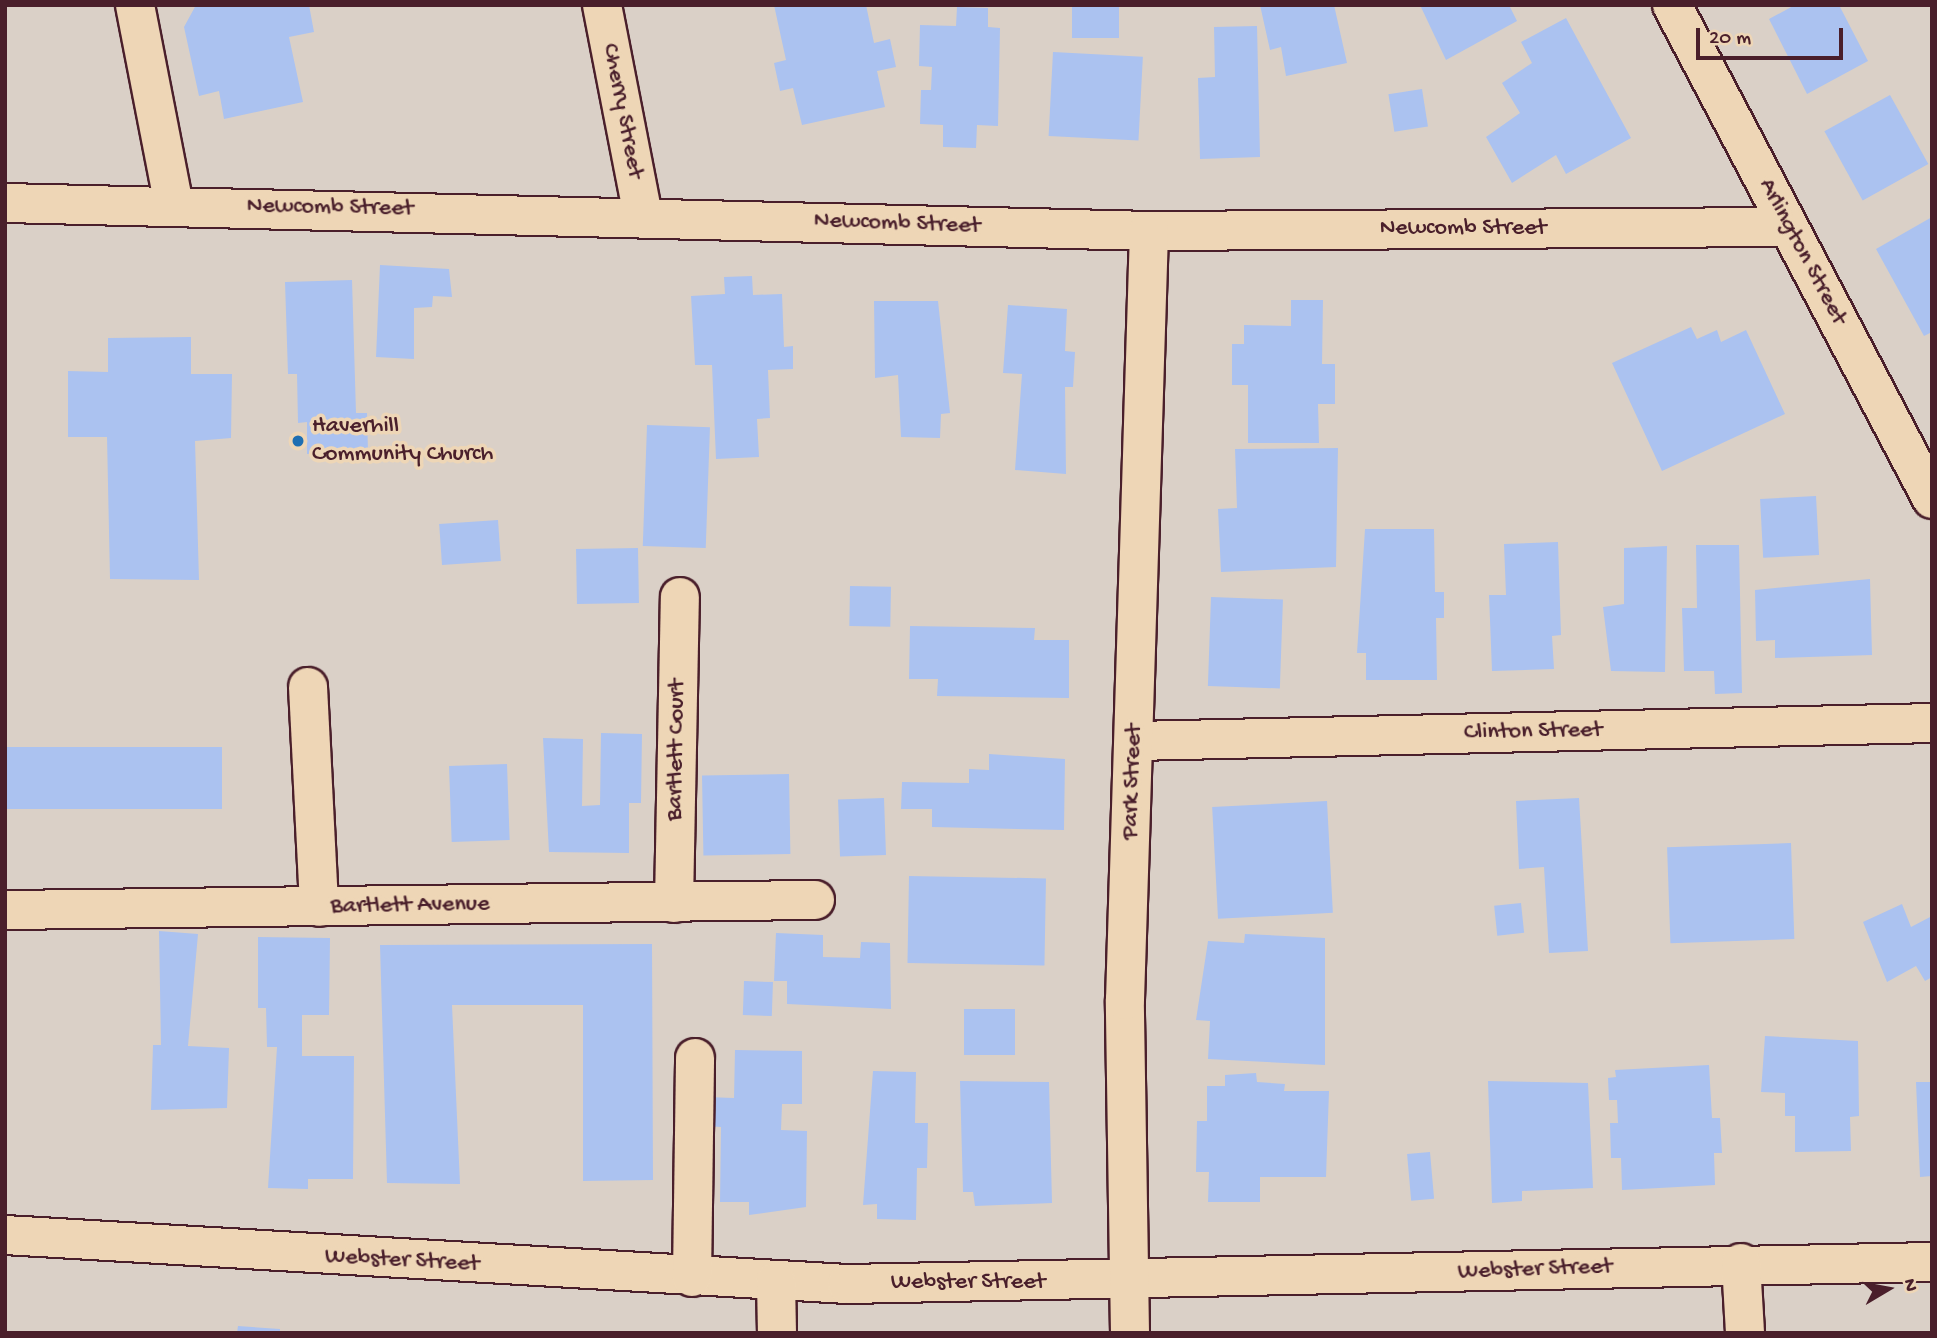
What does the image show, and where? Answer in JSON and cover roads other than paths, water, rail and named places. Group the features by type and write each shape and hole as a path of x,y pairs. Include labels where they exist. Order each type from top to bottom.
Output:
{"street":[{"path":"135,5 174,205"},
{"name":"Cherry Street","path":"602,5 643,216"},
{"name":"Arlington Street","path":"1672,5 1932,499"},
{"name":"Newcomb Street","path":"5,202 643,216 1149,231 1788,227"},
{"name":"Park Street","path":"1129,1333 1125,1000 1149,231"},
{"name":"Bartlett Court","path":"674,903 680,597"},
{"path":"308,688 319,907"},
{"name":"Clinton Street","path":"1135,741 1932,723"},
{"name":"Bartlett Avenue","path":"5,910 815,900"},
{"path":"692,1278 695,1058"},
{"name":"Webster Street","path":"5,1236 776,1281 1128,1282 1741,1263 1932,1262"},
{"path":"1741,1263 1745,1333"},
{"path":"776,1281 777,1333"}],"place":[{"name":"Haverhill Community Church","path":"298,441"}]}
